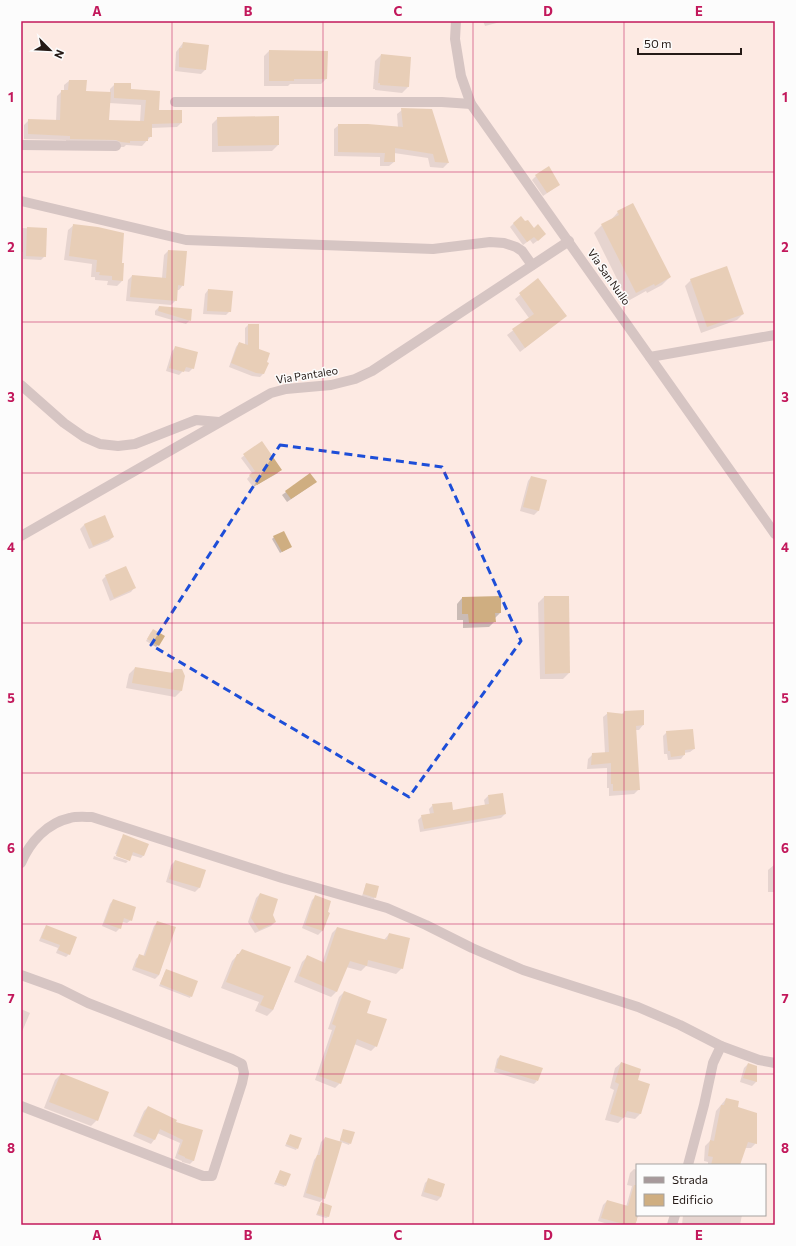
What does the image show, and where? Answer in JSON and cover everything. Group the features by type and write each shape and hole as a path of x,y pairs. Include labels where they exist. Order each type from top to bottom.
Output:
{"street":[{"name":"Via San Nullo","path":"456,21 455,39 461,76 471,104 775,534"},
{"path":"175,102 442,102 471,104"},
{"path":"21,145 116,146"},
{"path":"21,201 186,240 433,249 490,242 504,242 522,251 532,265"},
{"name":"Via Pantaleo","path":"21,536 271,393 286,389 331,385 355,379 372,371 569,241"},
{"path":"650,357 775,335"},
{"path":"21,386 64,423 84,437 100,444 118,446 135,444 196,420 219,422"},
{"path":"21,863 29,846 51,826 69,818 92,817 282,878 387,908 523,970 638,1007 680,1025 721,1046 760,1060 775,1063"},
{"path":"21,975 60,989 88,1004 232,1059 242,1064 244,1072 242,1083 212,1176 203,1176 21,1106"},
{"path":"688,1164 704,1105 713,1063 721,1046"}],"highlighted area":[{"path":"280,445 442,467 521,641 409,797 151,645"}],"building":[{"path":"183,42 209,45 206,70 179,67 179,48 182,48"},
{"path":"269,50 328,51 327,79 269,81"},
{"path":"381,54 411,57 409,87 380,85 380,83 378,83"},
{"path":"69,80 87,80 86,91 111,92 109,120 144,121 146,100 114,98 114,83 131,83 131,89 160,91 159,110 182,110 182,123 152,124 152,137 148,137 148,141 130,141 130,143 116,140 70,139 70,136 28,134 28,119 60,120 61,90 68,90"},
{"path":"401,108 432,109 449,163 435,162 433,154 395,148 395,162 384,162 385,153 338,152 338,124 368,124 403,127"},
{"path":"279,116 279,145 218,146 217,117"},
{"path":"549,166 560,185 547,193 535,175"},
{"path":"633,203 671,277 655,286 654,284 636,293 601,224 619,215 617,211"},
{"path":"521,216 525,221 528,220 534,228 538,224 546,234 538,241 534,237 527,242 513,223"},
{"path":"73,224 98,227 124,233 122,263 124,263 123,281 112,280 112,276 99,275 100,272 96,272 97,260 69,256"},
{"path":"27,227 47,228 46,257 26,256"},
{"path":"168,250 187,251 184,286 178,285 177,301 130,297 132,275 166,278"},
{"path":"727,266 744,314 707,327 690,279"},
{"path":"538,278 567,316 525,348 512,329 534,314 519,293"},
{"path":"208,289 233,291 231,312 207,311"},
{"path":"159,306 192,309 191,321 158,311"},
{"path":"248,324 259,324 259,349 270,353 267,362 269,363 264,374 256,373 231,363 239,342 248,345"},
{"path":"175,346 198,352 194,369 186,367 184,372 169,368"},
{"path":"262,441 282,470 257,485 249,475 255,471 243,454"},
{"path":"310,473 317,482 291,499 285,491"},
{"path":"531,476 547,480 539,511 523,507"},
{"path":"105,515 114,537 93,546 84,524"},
{"path":"284,531 292,547 282,552 273,536"},
{"path":"126,566 136,588 114,598 105,575"},
{"path":"501,596 501,613 495,613 496,622 469,623 468,614 462,614 462,597"},
{"path":"544,596 569,596 570,673 545,674"},
{"path":"153,629 165,636 159,646 147,639"},
{"path":"135,667 173,673 174,669 182,669 185,676 182,691 132,683"},
{"path":"644,710 644,725 636,726 640,790 613,791 613,784 611,784 611,763 591,765 592,753 609,752 607,712 624,714 624,711"},
{"path":"693,729 695,749 685,750 685,755 671,757 670,751 668,751 666,731"},
{"path":"503,793 506,814 424,829 421,815 434,813 432,804 452,802 453,810 489,804 488,795"},
{"path":"123,834 149,844 144,856 133,852 130,861 116,856"},
{"path":"175,860 206,870 200,888 169,879"},
{"path":"366,883 379,886 376,898 363,894"},
{"path":"260,893 278,899 273,915 276,922 259,930 251,918"},
{"path":"315,895 331,901 328,912 330,913 323,931 305,925"},
{"path":"113,899 136,907 132,921 124,918 121,929 104,923"},
{"path":"157,921 176,927 159,975 135,967 139,954 145,956"},
{"path":"46,925 77,937 70,955 58,950 60,945 41,938"},
{"path":"337,927 387,940 389,933 410,938 403,969 368,960 367,966 350,961 337,992 299,976 307,955 325,963"},
{"path":"242,949 291,967 273,1010 260,1005 264,996 226,982 237,954 239,954"},
{"path":"166,969 198,981 192,997 160,984"},
{"path":"344,991 371,1001 367,1013 387,1019 377,1047 357,1039 341,1084 319,1076 336,1026 332,1024"},
{"path":"500,1055 543,1068 538,1081 496,1068"},
{"path":"621,1062 641,1069 638,1080 650,1084 641,1114 627,1111 624,1118 610,1114 619,1084 615,1082"},
{"path":"748,1063 757,1066 757,1082 743,1078"},
{"path":"61,1073 109,1092 98,1121 49,1102"},
{"path":"726,1098 739,1101 738,1107 757,1113 757,1144 748,1142 740,1164 711,1164 713,1157 708,1156 710,1140 714,1141 721,1105 724,1105"},
{"path":"148,1106 177,1120 176,1122 203,1130 194,1161 178,1154 183,1140 160,1129 155,1140 136,1132"},
{"path":"343,1129 355,1132 351,1144 340,1140"},
{"path":"290,1134 302,1138 298,1149 286,1144"},
{"path":"325,1137 342,1142 325,1199 306,1193 317,1155 320,1155"},
{"path":"280,1170 291,1174 286,1186 275,1182"},
{"path":"428,1178 445,1184 441,1197 424,1192"},
{"path":"634,1185 636,1185 637,1220 635,1225 627,1225 601,1218 607,1200 628,1206"},
{"path":"321,1202 332,1206 329,1217 317,1214"}]}
